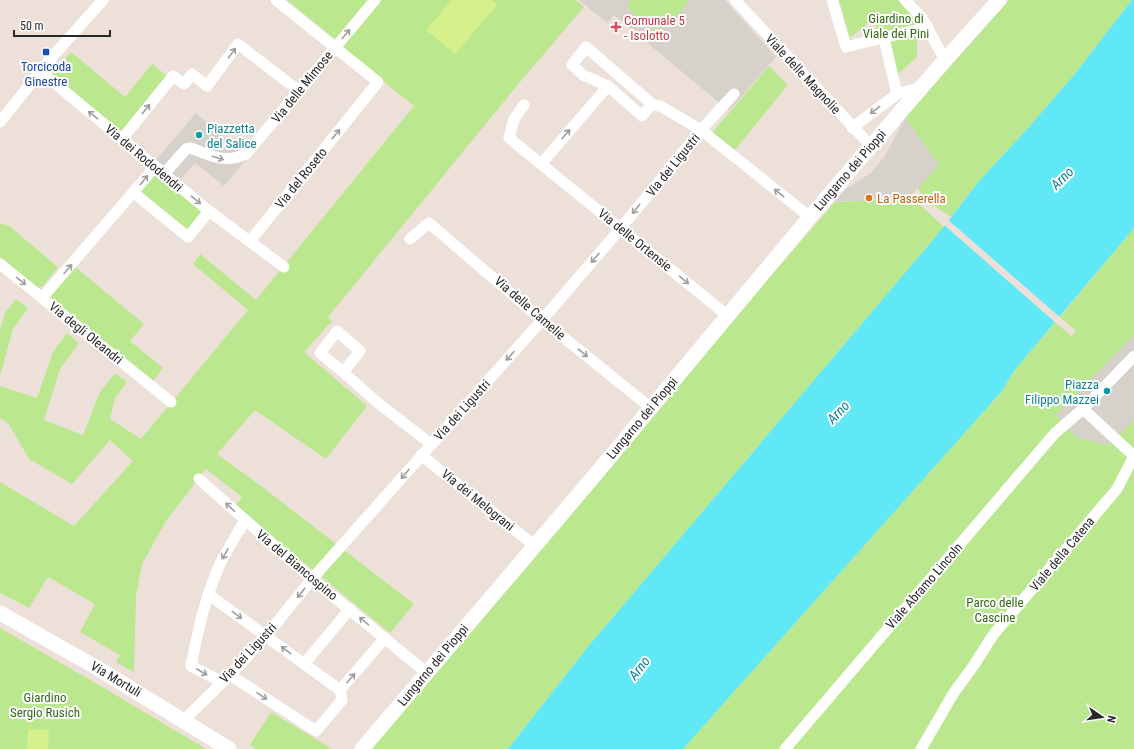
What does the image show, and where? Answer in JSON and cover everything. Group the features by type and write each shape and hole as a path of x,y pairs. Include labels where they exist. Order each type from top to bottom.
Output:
{"street":[{"path":"0,122 40,71 103,0"},
{"path":"276,0 335,48"},
{"name":"Via delle Mimose","path":"42,298 134,193 186,149 191,148 226,160 236,159 246,154 375,0"},
{"name":"Viale delle Magnolie","path":"736,0 870,146"},
{"path":"832,0 846,47 928,27"},
{"path":"905,0 922,18 945,60"},
{"name":"Lungarno dei Pioppi","path":"362,749 651,408 870,146 999,0"},
{"path":"884,38 897,94"},
{"path":"122,139 173,76 184,84 192,74 207,86 238,44 299,91"},
{"path":"652,104 642,116 608,86 583,75 572,65 586,47 652,104 662,107 701,130 810,217"},
{"name":"Via del Roseto","path":"250,241 378,82 335,48"},
{"name":"Via dei Rododendri","path":"40,71 159,171 209,211 250,241"},
{"path":"541,164 608,86"},
{"name":"Lungarno dei Pioppi","path":"852,128 897,94 922,87"},
{"name":"Via dei Ligustri","path":"184,720 266,636 312,579 542,320 621,228 701,130 734,94"},
{"name":"Via delle Ortensie","path":"524,105 514,119 509,138 728,316"},
{"path":"134,193 188,237 209,211"},
{"name":"Via delle Camelie","path":"410,239 429,223 542,320 651,408"},
{"path":"250,241 284,267"},
{"name":"Via degli Oleandri","path":"0,264 171,402"},
{"name":"Viale Abramo Lincoln","path":"785,749 1055,433 1083,409 1134,356"},
{"path":"343,372 378,403 431,444"},
{"path":"1083,409 1134,452"},
{"name":"Viale della Catena","path":"921,749 953,694 993,635 1117,489 1134,452"},
{"name":"Via dei Melograni","path":"422,455 534,546"},
{"name":"Via del Biancospino","path":"199,479 312,579 427,672"},
{"name":"Via del Biancospino","path":"245,520 222,560 208,594 197,632 191,666 226,678 316,731 342,700 340,690 385,638"},
{"path":"208,594 340,690"},
{"name":"Via del Biancospino","path":"304,664 350,609"},
{"name":"Via Mortuli","path":"0,612 99,669 229,749"}],"green space":[{"path":"287,0 369,0 336,40"},
{"path":"380,0 576,0 584,7 520,82 328,317 332,321 304,352 367,406 326,459 255,410 217,454 414,604 390,633 235,506 242,497 206,469 166,521 142,564 136,596 134,672 116,662 120,655 80,632 95,604 48,577 29,608 0,593 0,482 74,526 133,461 110,440 72,484 29,459 9,424 0,418 0,386 37,398 53,352 67,333 79,343 60,369 44,420 83,435 100,392 115,373 127,382 115,398 110,419 141,439 248,310 193,264 200,254 256,300 414,106 339,46"},
{"path":"452,0 491,0 497,5 455,54 426,30"},
{"path":"631,0 690,0 669,27 653,29 626,7"},
{"name":"Giardino di Viale dei Pini","path":"839,0 898,0 917,19 917,57 890,81 874,18 850,38"},
{"path":"1009,0 1132,0 1075,74 980,180 951,217 923,198 918,188 939,165 905,118"},
{"path":"71,52 125,97 152,64 167,76 121,133 53,74"},
{"path":"769,66 788,85 734,151 712,133"},
{"path":"155,172 204,211 188,232 138,193"},
{"path":"908,199 919,204 944,227 587,648 508,749 371,749 736,316 835,202"},
{"path":"0,223 9,226 58,267 42,287 37,287 0,257"},
{"name":"Parco delle Cascine","path":"1134,228 1134,749 683,749 1002,391 1014,371 1055,322 1071,336 1076,331 1060,317"},
{"path":"74,266 144,324 130,341 163,368 153,381 48,296"},
{"path":"16,299 28,308 13,329 0,376 0,330 5,313"},
{"name":"Giardino Sergio Rusich","path":"0,628 104,688 206,749 0,749"},
{"path":"271,712 332,749 256,749 250,745"},
{"path":"28,729 49,730 48,749 27,749"}],"shaded area":[{"path":"579,0 631,0 626,7 653,29 669,27 690,0 725,0 776,57 729,111 614,15 607,23"},
{"name":"Piazzetta del Salice","path":"196,113 248,157 224,186 195,163 180,180 156,160"},
{"path":"905,118 939,165 908,199 886,201 835,201 847,188 871,173 885,156"},
{"name":"Piazza Filippo Mazzei","path":"1134,335 1134,420 1109,445 1077,438 1056,415"}],"water":[{"name":"Arno","path":"1132,0 1134,0 1134,228 1014,371 1002,391 683,749 508,749 587,648 938,234 980,180 1074,75"}],"pier":[{"path":"947,219 1061,318 1057,324 943,224"}],"place":[{"name":"Comunale 5 - Isolotto","path":"616,27"},
{"name":"Torcicoda Ginestre","path":"46,52"},
{"name":"Piazzetta del Salice","path":"199,135"},
{"name":"La Passerella","path":"869,198"},
{"name":"Piazza Filippo Mazzei","path":"1107,391"}]}
